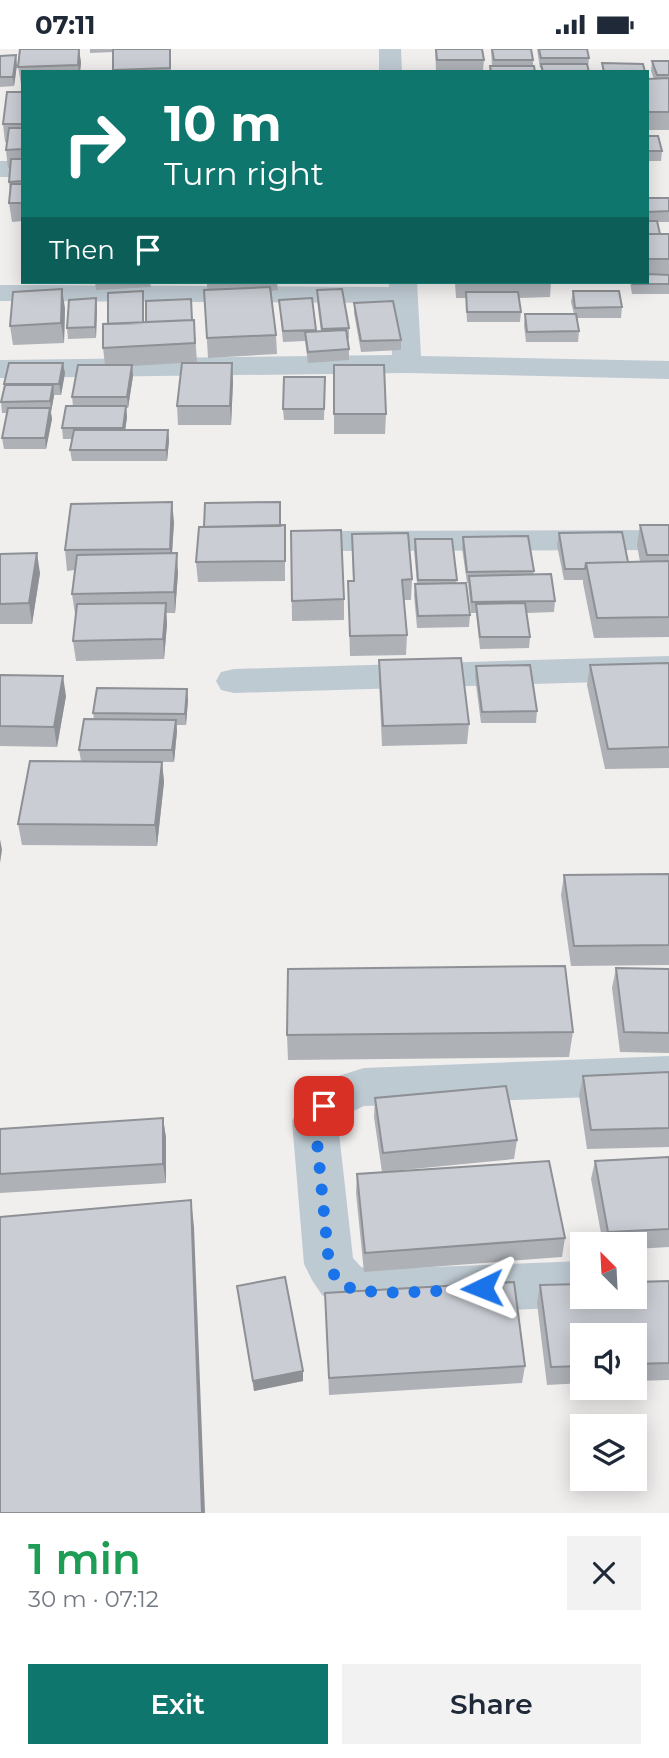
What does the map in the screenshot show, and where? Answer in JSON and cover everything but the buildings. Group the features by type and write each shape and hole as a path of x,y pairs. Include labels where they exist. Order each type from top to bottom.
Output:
{"street":[{"path":"390,49 391,70"},
{"path":"0,169 21,169"},
{"path":"0,293 403,288 407,364"},
{"path":"0,369 407,364 669,370"},
{"path":"332,541 669,540"},
{"path":"234,681 669,668"},
{"path":"570,1285 380,1292 355,1289 339,1282 329,1264 315,1121 324,1106 342,1093 364,1087 669,1075"}],"route":[{"path":"324,1106 315,1121 329,1264 339,1282 355,1289 380,1292 482,1288"}]}
